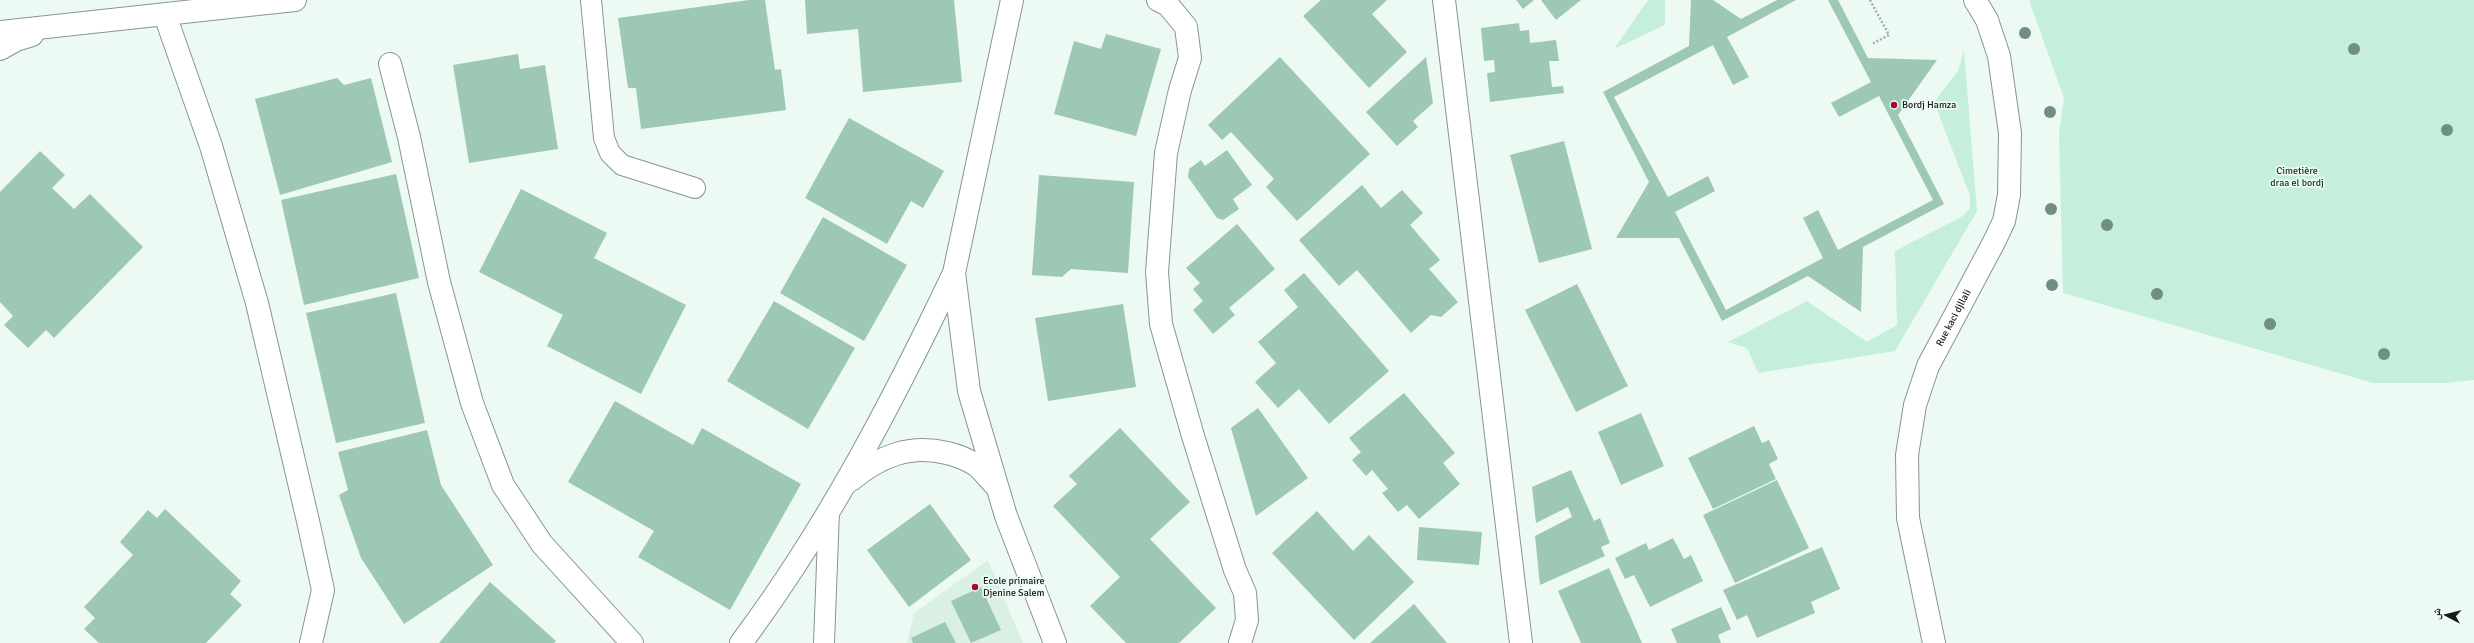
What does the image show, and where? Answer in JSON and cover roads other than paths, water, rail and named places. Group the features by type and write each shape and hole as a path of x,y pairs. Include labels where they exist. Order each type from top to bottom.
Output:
{"street":[{"path":"0,32 295,0"},
{"path":"742,643 773,600 844,486 899,388 954,273 1012,0"},
{"path":"1158,0 1168,5 1186,27 1190,58 1180,90 1166,153 1157,272 1161,324 1235,570 1245,593 1247,620 1240,643"},
{"path":"1444,0 1521,643"},
{"name":"Rue kaci djllali","path":"1934,643 1908,518 1907,455 1915,405 1928,366 2004,221 2009,195 2010,133 1999,56 1987,20 1975,0"},
{"path":"166,15 211,146 257,303 322,590 326,643"},
{"path":"0,49 16,40 61,26"},
{"path":"390,64 409,137 439,282 455,343 472,403 503,485 542,544 632,643"},
{"path":"954,273 969,391 997,488 1055,643"},
{"path":"844,486 881,459 896,452 916,449 954,455 975,465 997,488"},
{"path":"311,643 322,590"}],"lane":[{"path":"591,0 604,138 610,152 622,164 695,188"},
{"path":"824,643 829,511"}],"place":[{"name":"Bordj Hamza","path":"1894,105"},
{"name":"Ecole primaire Djenine Salem","path":"975,587"}],"park label":[{"name":"Cimetière draa el bordj","path":"2297,176"}]}
